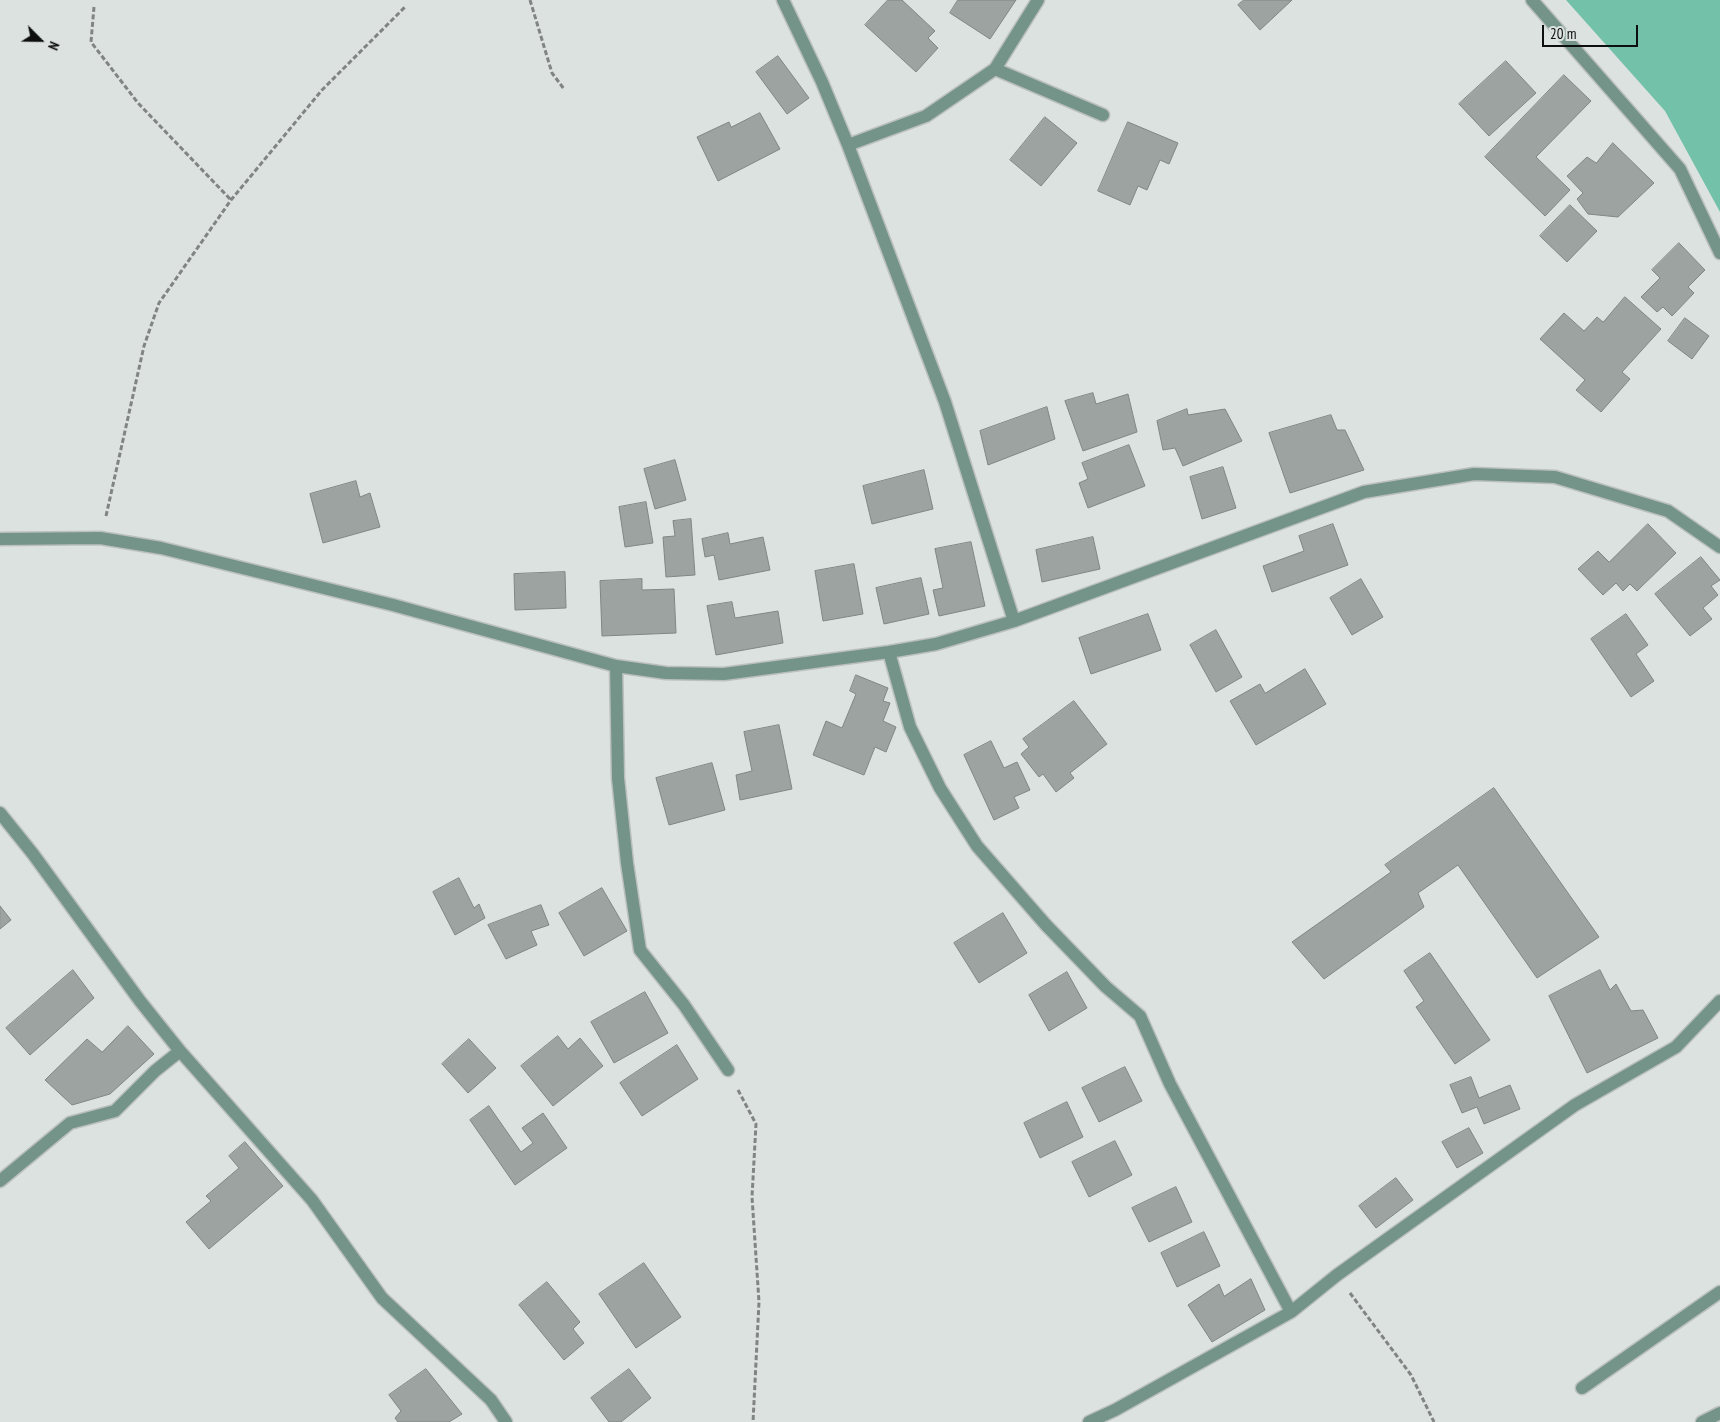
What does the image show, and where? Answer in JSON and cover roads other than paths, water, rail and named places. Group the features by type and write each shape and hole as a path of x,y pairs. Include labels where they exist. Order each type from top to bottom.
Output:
{"street":[{"path":"783,0 822,82 848,145 946,402 1014,620"},
{"path":"848,145 926,116 995,69 1038,0"},
{"path":"1532,0 1680,169 1720,253"},
{"path":"995,69 1103,115"},
{"path":"0,539 100,538 161,548 393,605 616,666 666,673 724,674 936,644 1014,620 1364,492 1474,474 1554,477 1668,511 1720,546"},
{"path":"889,652 910,727 940,788 977,846 1106,987 1140,1016 1170,1084 1290,1312"},
{"path":"616,666 618,778 627,863 640,950 684,1005 728,1070"},
{"path":"0,814 180,1051 312,1200 382,1298 491,1400 506,1422"},
{"path":"1089,1422 1115,1410 1290,1312 1337,1275 1575,1105 1676,1047 1720,1001"},
{"path":"0,1181 70,1123 115,1111 155,1071 180,1051"},
{"path":"1582,1388 1720,1292"},
{"path":"1702,1422 1720,1413"}]}
